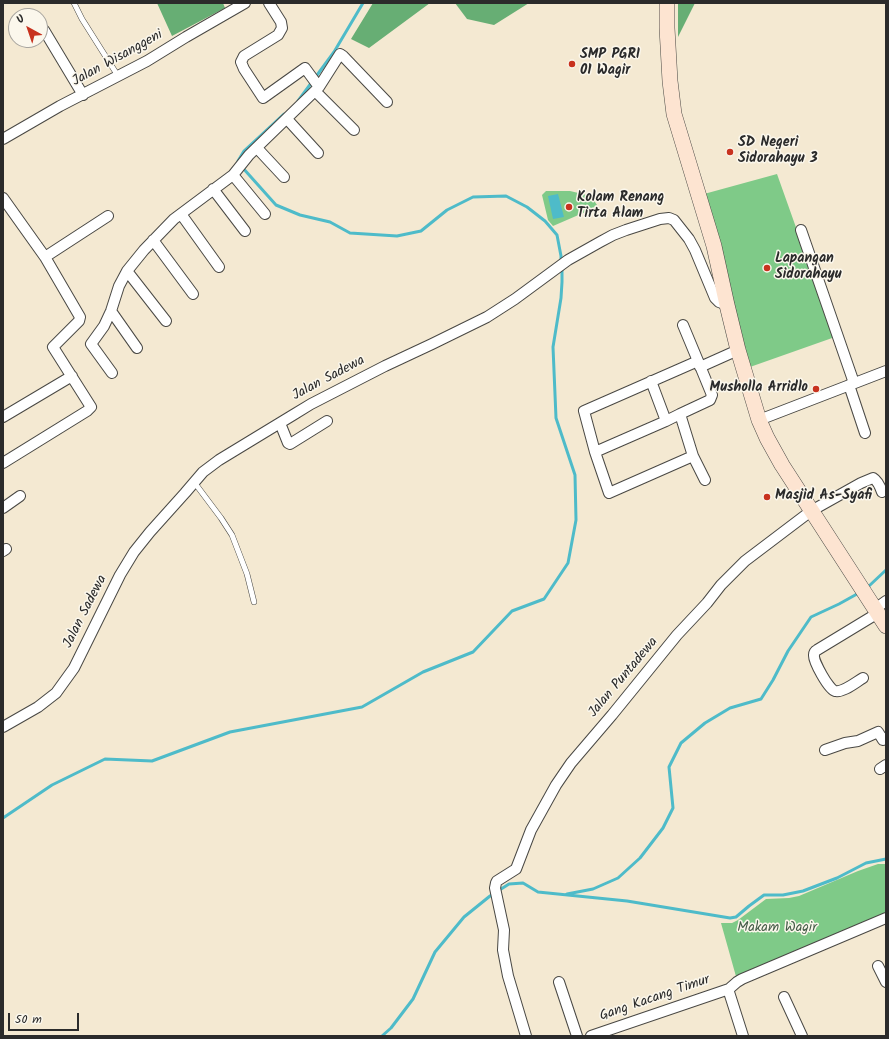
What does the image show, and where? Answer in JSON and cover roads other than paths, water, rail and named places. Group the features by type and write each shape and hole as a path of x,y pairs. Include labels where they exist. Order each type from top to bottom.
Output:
{"main road":[{"path":"667,3 667,28 672,107 714,246 738,350 759,420 782,465 811,511 880,608 886,626"}],"street":[{"name":"Jalan Wisanggeni","path":"3,139 48,113 147,61 245,3"},
{"path":"269,3 282,28 278,35 244,56 241,62 263,98 305,68 317,87 354,130"},
{"path":"48,37 83,95"},
{"path":"112,373 91,344 104,326 111,312 119,286 127,271 153,240 174,219 235,172 249,155 287,119 317,87 340,54 387,102"},
{"path":"287,119 318,153"},
{"path":"257,148 284,177"},
{"path":"235,172 265,214"},
{"path":"213,190 245,232"},
{"path":"3,198 45,257 80,317 79,321 53,347 91,407 87,411 3,463"},
{"path":"181,214 219,267"},
{"path":"45,257 108,216"},
{"name":"Jalan Sadewa","path":"3,727 38,707 56,693 74,668 120,575 134,552 203,472 219,460 311,404 385,366 487,317 515,299 568,260 613,235 660,219 669,218 674,220 689,239 715,298 719,302 727,305"},
{"path":"801,230 852,384 865,433"},
{"path":"153,240 193,294"},
{"path":"127,271 166,321"},
{"path":"111,312 137,348"},
{"path":"595,452 710,400 712,395 683,325"},
{"path":"693,456 610,493 595,452 584,411 650,381 738,350"},
{"path":"759,420 886,371"},
{"path":"3,418 72,376"},
{"path":"650,381 666,421"},
{"path":"680,414 693,456 705,480"},
{"path":"280,423 288,443 290,444 327,421"},
{"name":"Jalan Puntadewa","path":"526,1036 508,976 503,950 504,930 495,888 497,881 516,869 531,830 556,785 571,763 678,635 721,585 745,561 811,511 869,478 876,480 882,492"},
{"path":"3,508 20,496"},
{"path":"863,678 844,690 837,692 832,690 815,660 814,652 880,608"},
{"path":"825,750 845,743 858,741 878,732 884,740 886,738"},
{"name":"Gang Kacang Timur","path":"591,1036 729,989 742,979 886,918"},
{"path":"878,966 886,982"},
{"path":"559,982 577,1036"},
{"path":"729,989 743,1036"},
{"path":"784,997 802,1036"}],"lane":[{"path":"74,3 82,19 118,76"},
{"path":"194,482 222,518 232,535 247,574 254,602"}],"water":[{"path":"558,194 564,217 553,219 548,196"}],"waterway":[{"path":"298,101 334,52 363,3"},
{"path":"239,163 238,161 244,151 284,114"},
{"path":"242,167 276,205 300,215 330,222 350,233 397,236 421,231 447,210 473,197 506,196 527,207 545,221 557,235 561,261"},
{"path":"3,818 52,785 105,759 152,761 230,732 362,707 423,672 473,652 512,611 544,599 568,563 576,520 575,475 556,418 553,347 561,298 562,267"},
{"path":"869,586 886,570"},
{"path":"567,894 593,889 618,878 640,858 663,828 673,808 669,767 681,743 705,723 730,708 761,699 788,651 811,617 857,594"},
{"path":"382,1036 391,1028 413,999 435,952 464,917 490,896 509,884 523,883 538,892 627,901 730,918 736,917 764,895 783,895 803,891 837,878 866,863 886,859"}],"place":[{"name":"SMP PGRI 01 Wagir","path":"572,64"},
{"name":"SD Negeri Sidorahayu 3","path":"730,152"},
{"name":"Kolam Renang Tirta Alam","path":"569,207"},
{"name":"Lapangan Sidorahayu","path":"767,268"},
{"name":"Musholla Arridlo","path":"816,389"},
{"name":"Masjid As-Syafi","path":"767,497"}],"park label":[{"name":"Makam Wagir","path":"777,929"}]}
